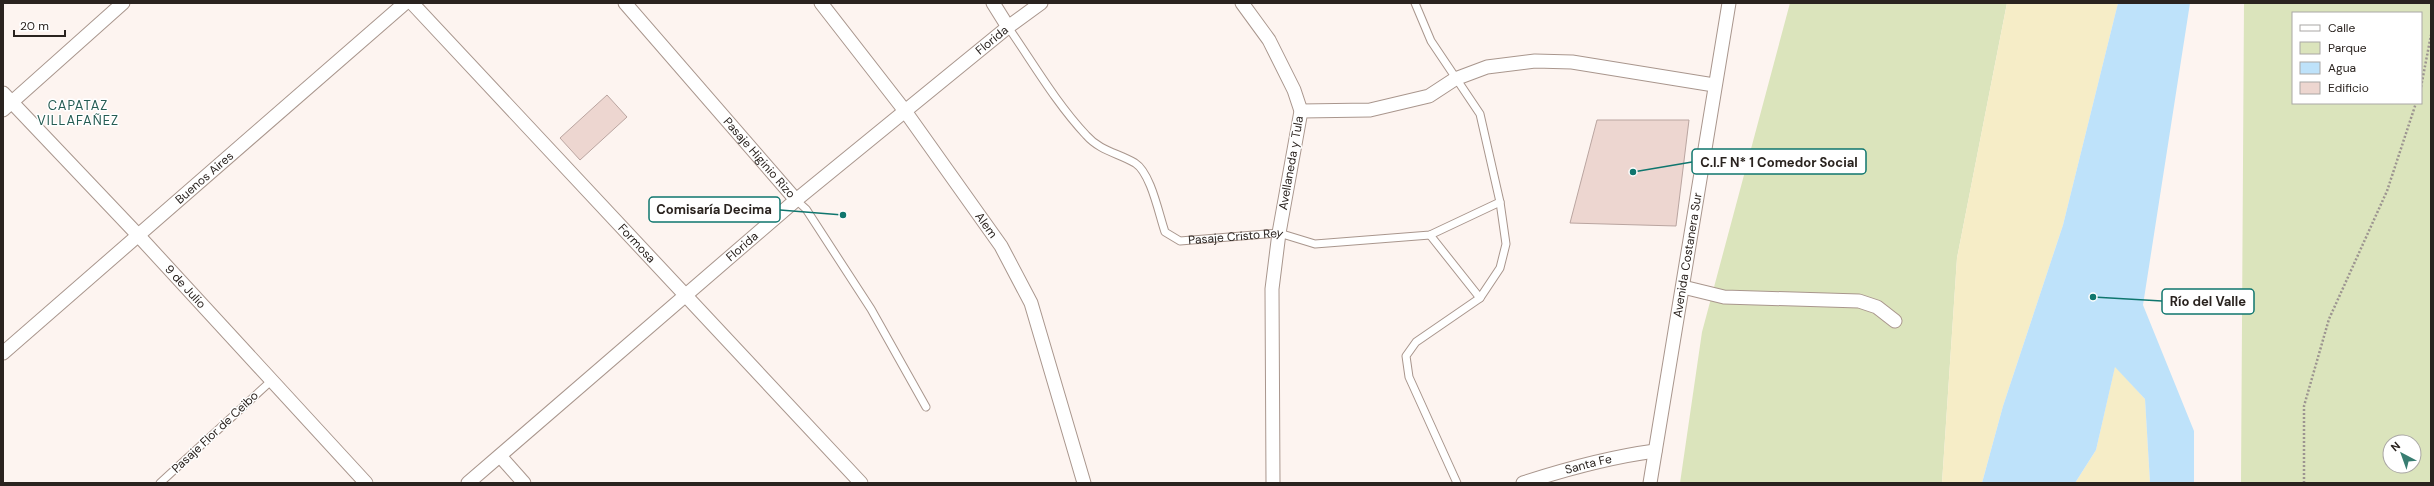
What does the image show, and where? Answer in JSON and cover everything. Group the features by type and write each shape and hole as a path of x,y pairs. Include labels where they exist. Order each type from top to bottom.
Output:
{"street":[{"path":"8,106 123,3"},
{"name":"Buenos Aires","path":"3,353 405,3"},
{"name":"Formosa","path":"412,3 861,483"},
{"name":"Pasaje Higinio Rizo","path":"626,3 796,200"},
{"name":"Alem","path":"821,3 905,111 1001,246 1031,303 1084,483"},
{"name":"Pasaje Cristo Rey","path":"993,3 1008,27"},
{"name":"Florida","path":"468,483 796,200 1008,27 1041,3"},
{"name":"Avellaneda y Tula","path":"1242,3 1268,40 1294,90 1301,111 1279,233 1272,290 1273,483"},
{"name":"Avenida Costanera Sur","path":"1650,483 1683,287 1714,85 1729,3"},
{"path":"1301,111 1370,110 1429,96 1455,79 1487,67 1534,61 1572,62 1714,85"},
{"name":"9 de Julio","path":"3,93 8,106 138,234 366,483"},
{"path":"1683,287 1724,297 1859,301 1877,307 1895,321"},
{"name":"Santa Fe","path":"1523,483 1552,473 1630,455 1655,451"},
{"path":"500,456 524,483"}],"lane":[{"path":"1415,3 1431,41 1455,79 1480,114 1500,202 1506,244 1500,268 1480,298 1416,342 1406,356 1410,377 1457,483"},
{"name":"Pasaje Cristo Rey","path":"1008,27 1047,84 1086,136 1102,150 1136,164 1146,175 1165,232 1180,241 1279,233 1315,244 1430,235 1500,202"},
{"name":"Pasaje Higinio Rizo","path":"796,200 806,209 871,309 926,407"},
{"path":"1430,235 1480,298"},
{"name":"Pasaje Flor de Ceibo","path":"160,483 271,381"}],"path":[{"path":"2422,82 2431,35"},
{"path":"2304,483 2304,406 2329,319 2387,191 2416,104"}],"green space":[{"path":"1790,3 2007,3 1957,258 1942,483 1680,483 1702,332"},
{"path":"2244,3 2431,3 2431,483 2241,483"}],"sand":[{"path":"2007,3 2118,3 2063,225 2003,406 1982,483 1942,483 1957,258"},
{"path":"2115,366 2145,399 2150,483 2075,483 2096,450"}],"water":[{"path":"2118,3 2190,3 2143,305 2194,431 2194,483 2150,483 2145,399 2115,367 2096,450 2075,483 1982,483 2003,406 2063,225"}],"building":[{"path":"607,95 627,117 580,160 560,138"},
{"path":"1597,120 1689,120 1676,226 1570,223"}],"place":[{"name":"C.I.F N* 1 Comedor Social","path":"1633,172"},
{"name":"Comisaría Decima","path":"843,215"},
{"name":"Río del Valle","path":"2093,297"}],"district":[{"name":"CAPATAZ VILLAFAÑEZ","path":"78,112"}]}
